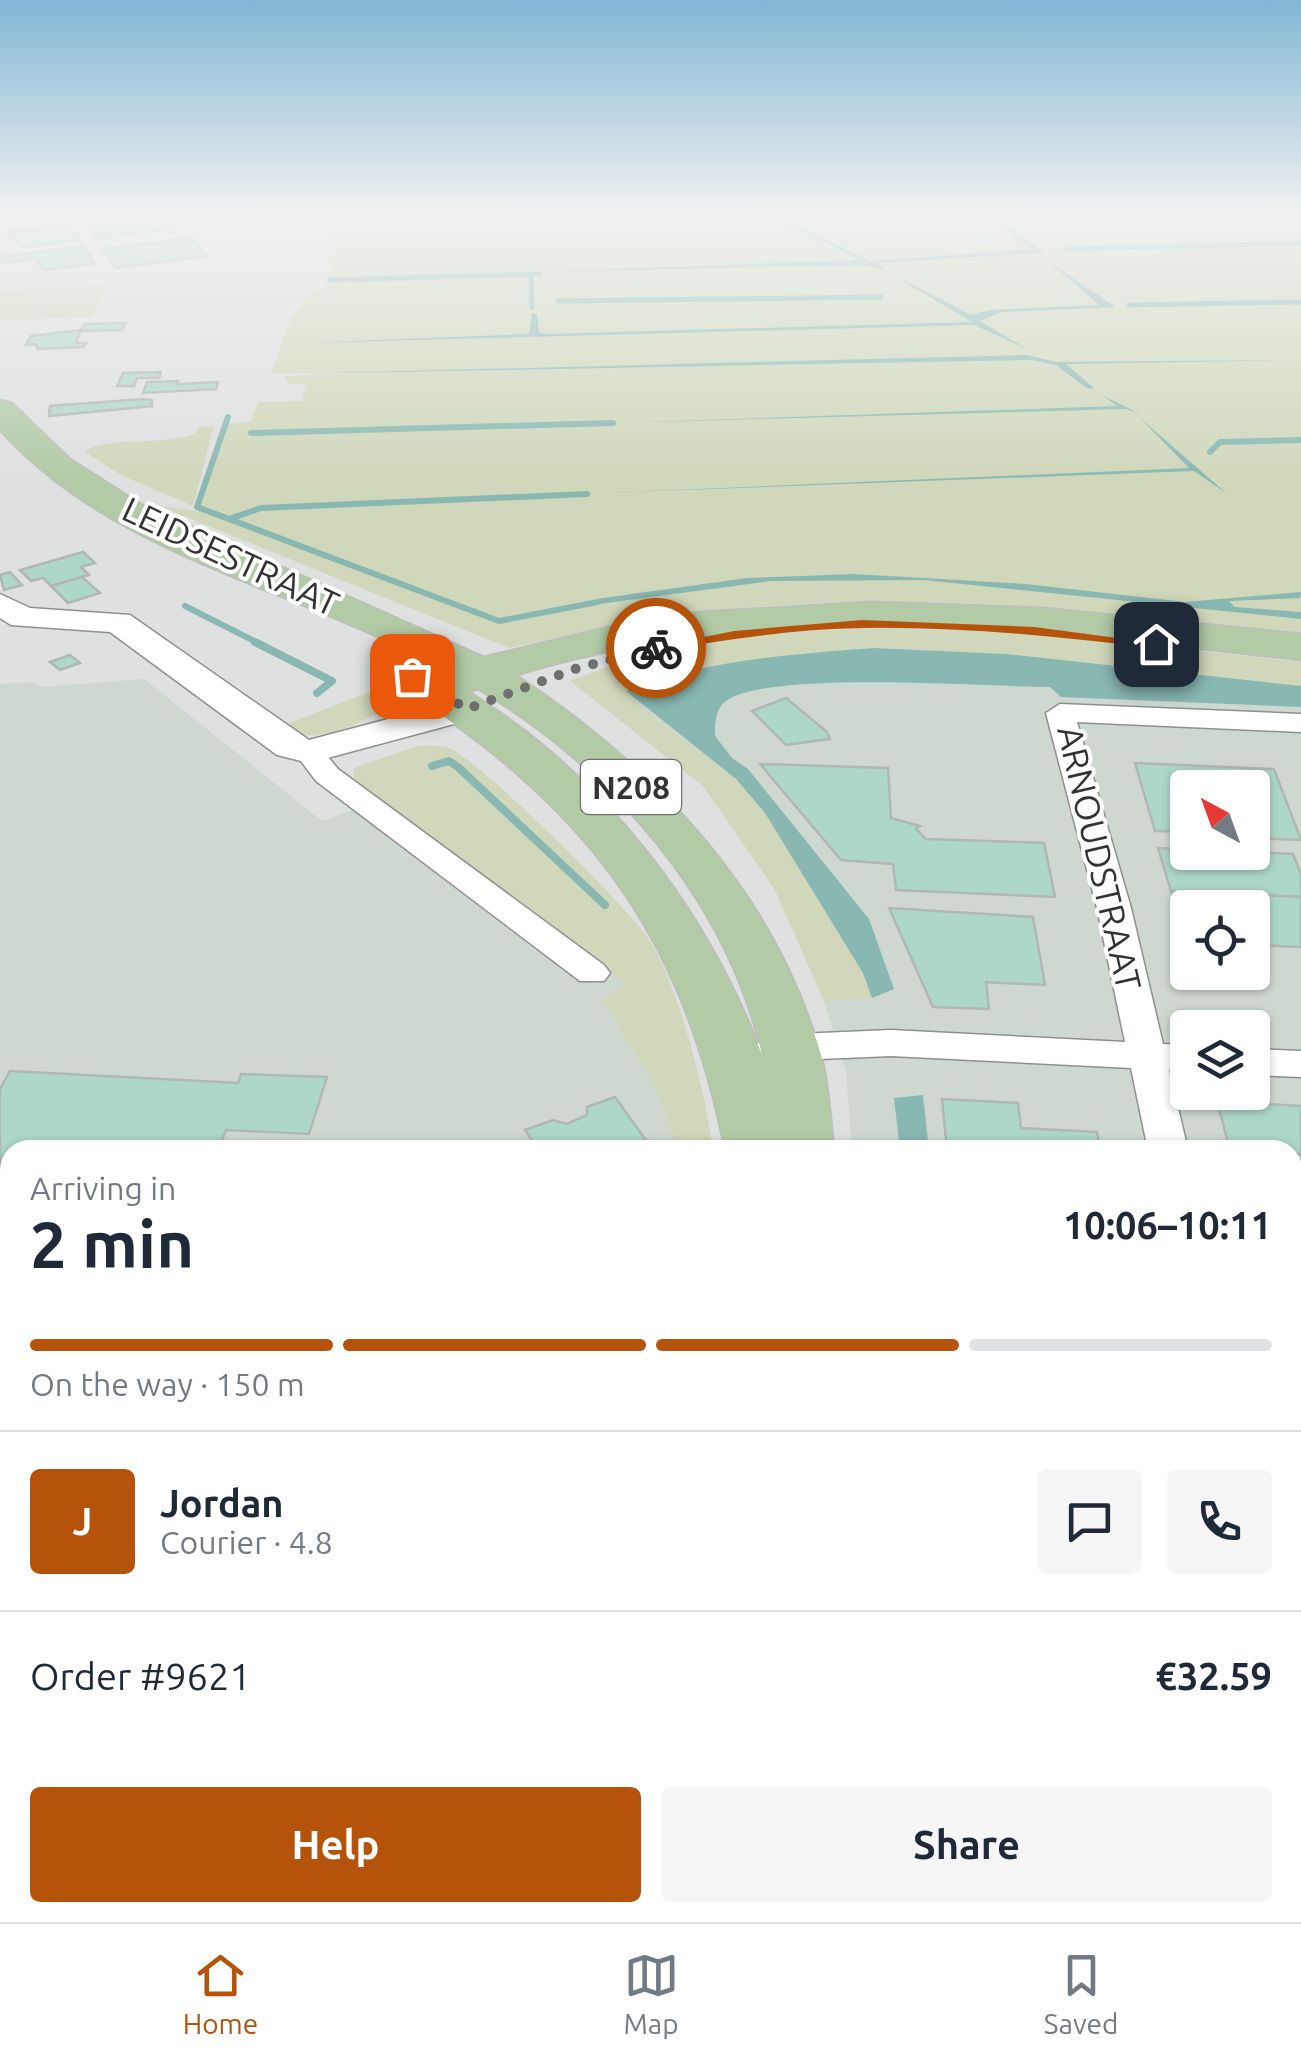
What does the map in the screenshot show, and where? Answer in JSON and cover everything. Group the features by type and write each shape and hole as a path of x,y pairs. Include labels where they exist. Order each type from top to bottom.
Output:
{"main road":[{"name":"LEIDSESTRAAT","path":"0,410 42,456 112,502 475,691 614,841 654,892 762,1049 799,1140"},
{"name":"LEIDSESTRAAT","path":"0,435 18,461 70,502 475,691"},
{"path":"475,691 645,633 726,621 883,612 1001,615 1301,647"},
{"path":"475,691 662,646 752,632 862,624 1034,631 1301,660"},
{"name":"LEIDSESTRAAT","path":"755,1140 750,1106 762,1049"}],"street":[{"path":"0,604 23,618 118,622 290,748 324,749 475,691"},
{"name":"ARNOUDSTRAAT","path":"1166,1140 1060,713 1301,723"},
{"path":"324,749 327,776 592,973"},
{"path":"762,1049 890,1044 1170,1057"},
{"path":"1270,1063 1301,1064"}],"shaded area":[{"path":"1301,674 1301,1140 851,1140 846,1071 799,922 732,806 604,685"},
{"path":"144,679 322,821 369,804 626,985 601,999 652,1080 675,1140 0,1140 0,684 32,682 42,687"}],"green space":[{"path":"0,303 99,303 93,316 0,321"},
{"path":"301,303 1301,303 1301,643 949,604 863,601 736,608 664,617 509,648 159,506 211,513 199,507 226,434 221,433 227,424 251,422 258,402 302,401 307,385 288,384 284,376 358,373 272,373 293,314"},
{"path":"214,426 193,506 121,475 84,451 107,444 181,438 194,434 199,427"},
{"path":"861,629 1007,630 1301,662 1301,686 1006,654 874,648 803,653 667,675 630,699 736,779 765,813 863,973 872,998 824,1001 775,890 703,786 570,681 640,658 713,642"},
{"path":"367,693 386,702 387,708 345,728 318,735 274,729"},
{"path":"417,746 448,748 488,777 583,867 635,922 659,959 689,1040 711,1140 675,1140 652,1080 601,999 626,985 353,782 354,768"}],"water":[{"path":"939,303 947,303 971,315 990,310 1099,305 1096,303 1116,307 1002,312 980,321 1027,349 974,325 301,343 529,334 532,313 537,313 539,332 546,334 972,322"},
{"path":"1027,355 1056,362 1301,360 1066,364 1094,388 1088,389 1056,365 1032,360 290,374"},
{"path":"1102,395 1138,413 1125,409 612,423 1117,406"},
{"path":"1139,417 1226,493 1194,471 604,493 1189,468"},
{"path":"854,574 1026,584 1185,602 1301,592 1300,598 1229,601 1235,607 1301,612 1301,619 924,580 771,581 599,604 596,599 747,578"},
{"path":"874,648 1006,654 1301,686 1301,707 1061,697 1050,687 881,682 785,686 749,691 726,701 718,712 715,736 732,758 748,769 869,919 894,989 872,998 863,973 765,813 736,779 626,691 716,665"},
{"path":"923,1095 928,1140 899,1140 894,1098"}],"building":[{"path":"125,323 122,330 81,331 85,324"},
{"path":"81,330 76,343 86,343 84,347 37,349 36,344 26,345 31,336"},
{"path":"161,372 159,378 137,378 134,386 117,386 123,373"},
{"path":"178,381 177,384 218,382 216,389 143,393 147,382"},
{"path":"152,400 152,406 49,416 50,406"},
{"path":"83,552 95,563 81,567 89,575 51,586 43,578 31,581 20,570"},
{"path":"10,572 22,585 4,590 0,575"},
{"path":"82,577 100,593 68,603 51,586"},
{"path":"70,655 80,663 60,670 50,662"},
{"path":"786,698 827,732 830,739 786,745 752,711"},
{"path":"1135,763 1274,769 1301,840 1270,839 1270,770 1170,770 1170,831 1155,831"},
{"path":"760,764 888,768 891,818 920,826 916,829 926,839 1044,843 1055,897 896,890 893,864 841,860"},
{"path":"1158,848 1170,849 1170,870 1270,870 1270,853 1293,854 1301,874 1301,897 1270,896 1270,890 1171,890"},
{"path":"1270,896 1301,897 1301,947 1270,946"},
{"path":"889,908 1033,917 1045,985 986,982 989,1009 933,1007"},
{"path":"10,1071 238,1083 241,1074 327,1077 309,1134 226,1130 222,1140 0,1140 0,1089"},
{"path":"615,1097 646,1140 532,1140 525,1130 553,1120 567,1124 587,1115 587,1107"},
{"path":"942,1099 1018,1103 1021,1128 1097,1132 1098,1140 946,1140"},
{"path":"1270,1104 1301,1106 1301,1140 1227,1140 1219,1110 1270,1110"}],"waterway":[{"path":"532,303 532,307"},
{"path":"1129,305 1261,303"},
{"path":"228,417 197,507 499,621 598,602"},
{"path":"251,433 613,423"},
{"path":"1210,452 1220,442 1301,440"},
{"path":"229,519 261,508 587,494"},
{"path":"185,606 260,644"},
{"path":"255,642 332,681 317,693"},
{"path":"432,766 449,761 458,767 605,905"}],"way so far":[{"path":"412,676 467,709 578,668 656,648"}],"route":[{"path":"656,648 734,634 862,624 1034,631 1156,644"}]}
